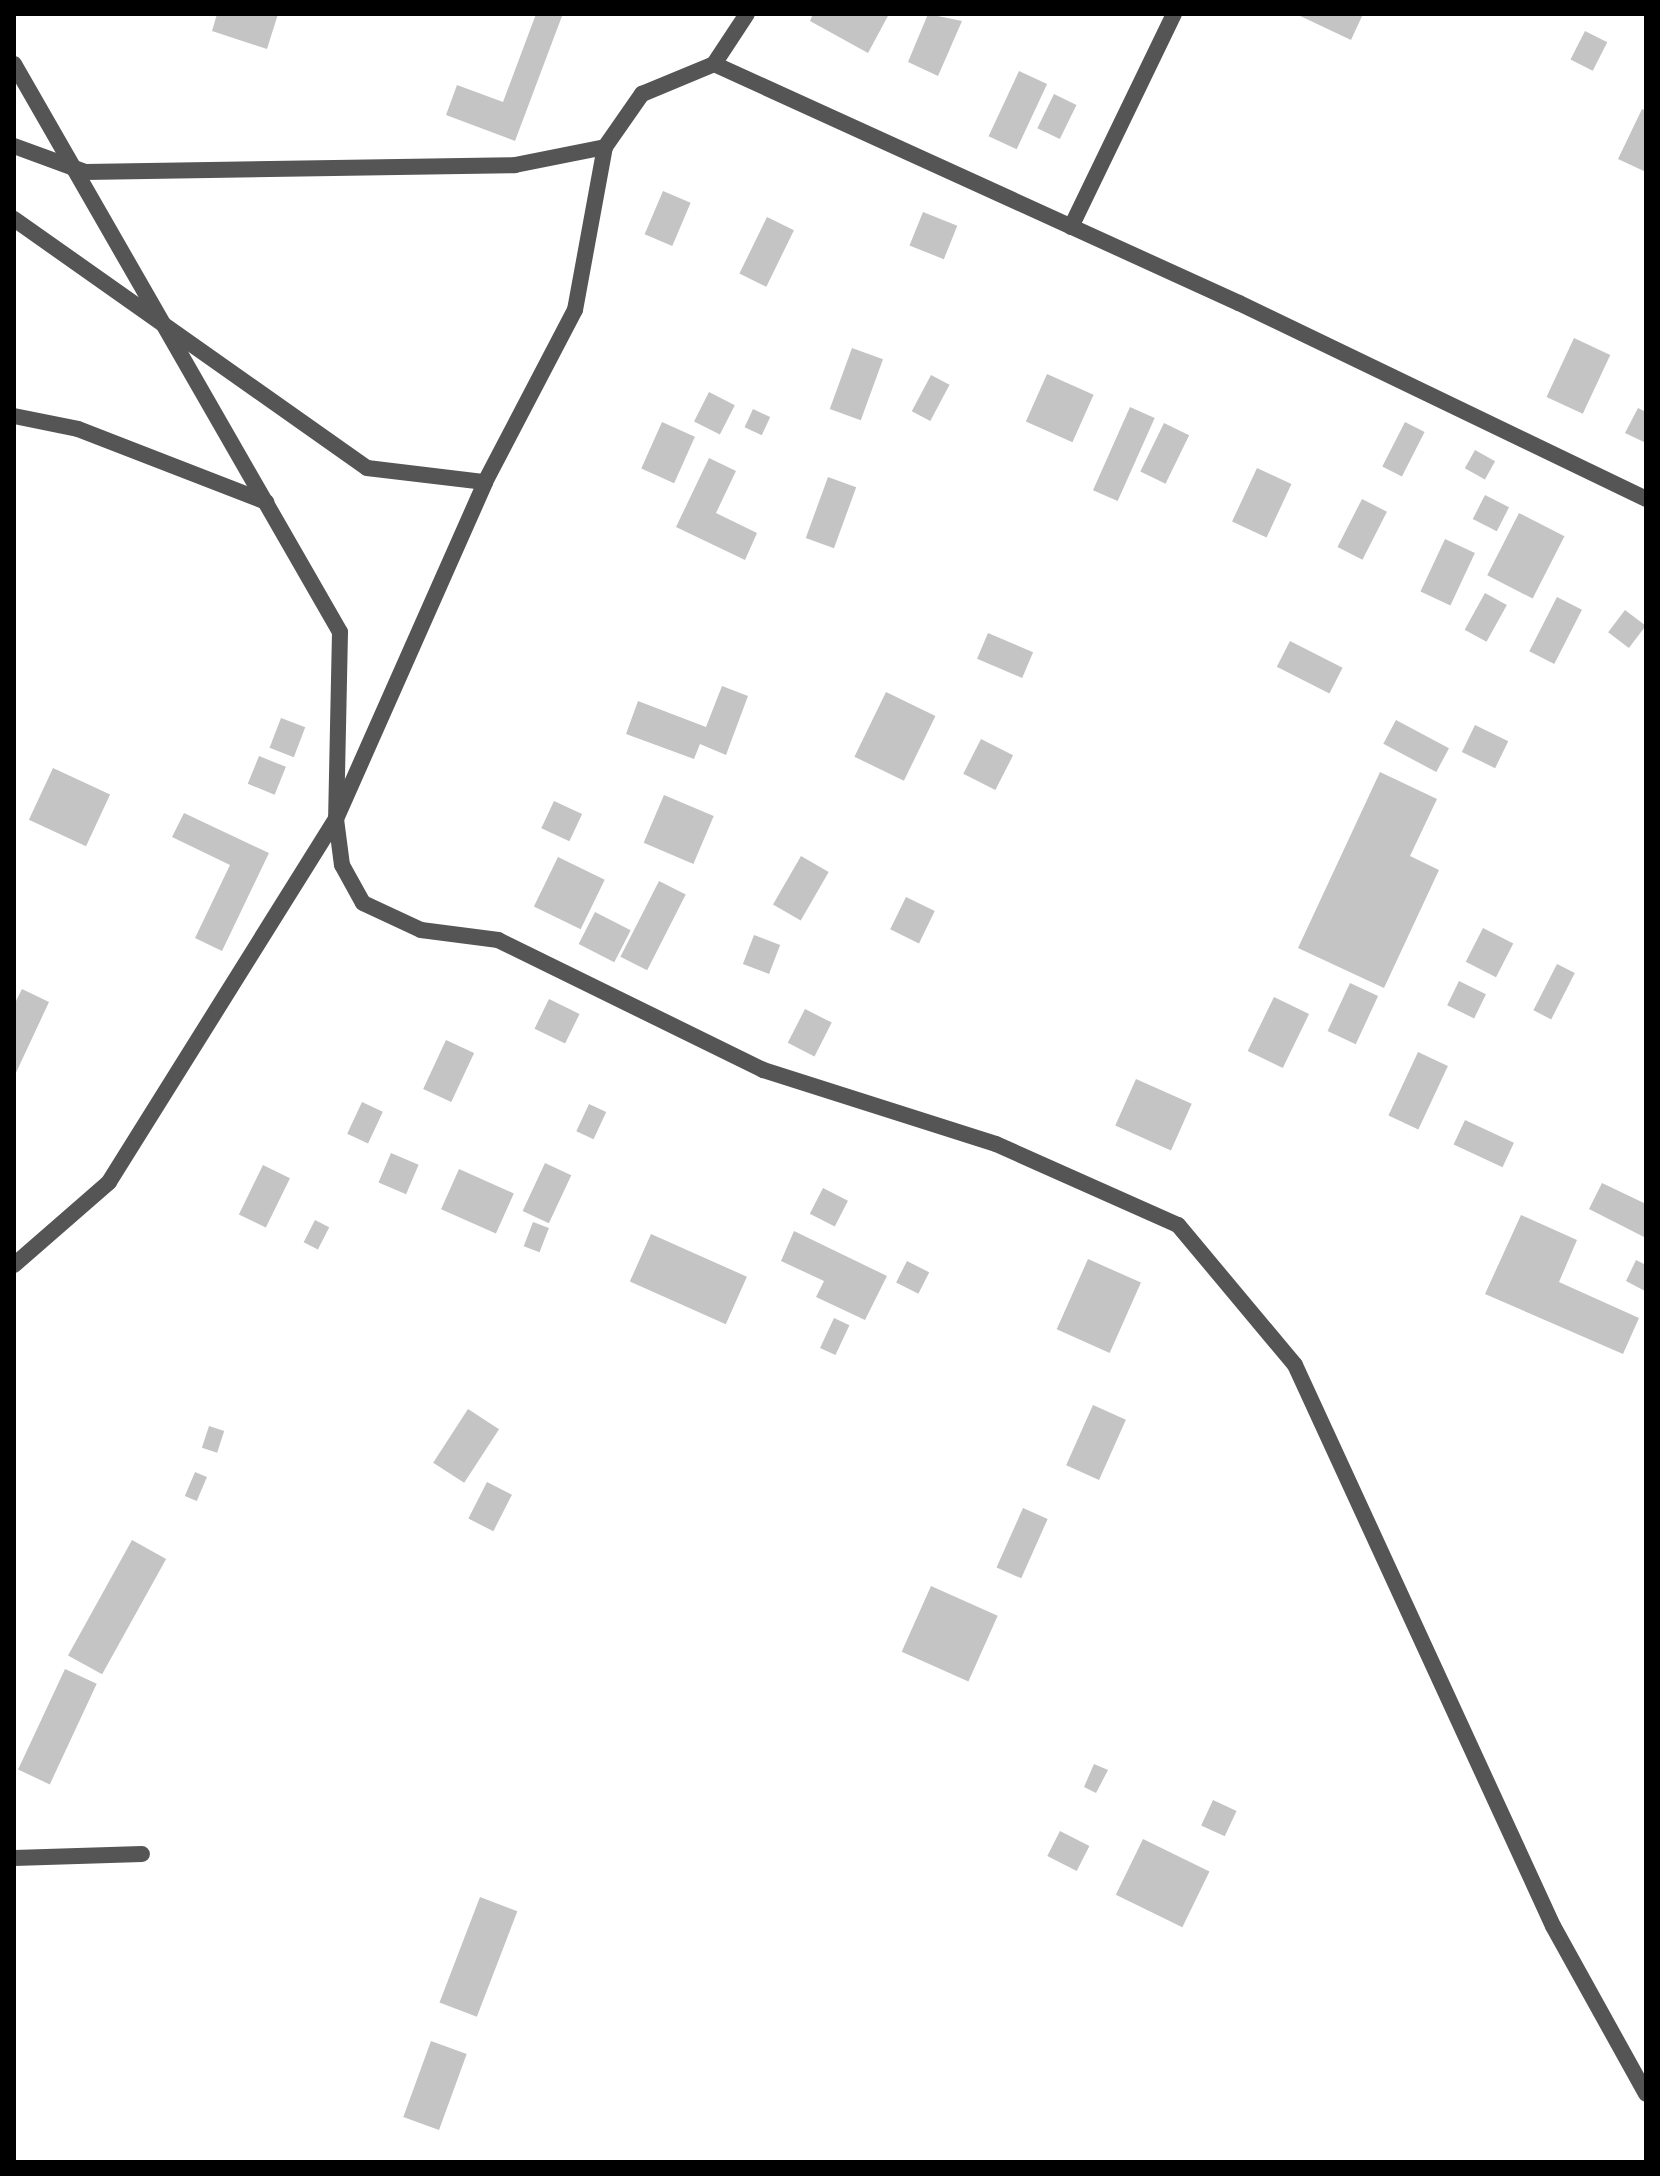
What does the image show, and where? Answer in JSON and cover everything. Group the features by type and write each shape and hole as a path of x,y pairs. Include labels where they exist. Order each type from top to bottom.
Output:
{"street":[{"path":"14,1265 109,1182 336,819 485,482 575,310 605,147 642,94 714,64 747,14"},
{"path":"1071,227 1174,14"},
{"path":"14,64 340,632 336,819 342,865 363,903 421,930 498,940 763,1070 996,1144 1178,1225 1295,1365 1553,1926 1646,2094"},
{"path":"714,64 1071,227 1646,499"},
{"path":"14,146 76,169 515,165 605,147"},
{"path":"14,219 367,468 485,482"},
{"path":"14,416 78,429 266,502"},
{"path":"14,1858 142,1854"}],"building":[{"path":"217,14 278,14 267,49 212,31"},
{"path":"536,14 562,16 515,141 446,115 457,85 503,102"},
{"path":"813,14 889,14 868,53 810,21"},
{"path":"928,14 962,21 938,76 908,62"},
{"path":"1296,14 1363,14 1351,40"},
{"path":"1585,31 1607,42 1593,71 1570,60"},
{"path":"1019,71 1047,84 1017,149 989,136"},
{"path":"1054,94 1076,105 1060,139 1037,128"},
{"path":"1642,109 1646,111 1646,172 1618,159"},
{"path":"663,191 691,203 672,246 645,234"},
{"path":"923,212 957,226 944,259 910,245"},
{"path":"767,217 794,230 766,287 739,274"},
{"path":"1574,338 1610,355 1583,414 1547,397"},
{"path":"852,348 883,359 861,420 830,409"},
{"path":"1047,374 1094,395 1072,442 1026,422"},
{"path":"931,375 950,385 930,421 912,411"},
{"path":"709,392 735,405 720,435 694,421"},
{"path":"1130,407 1155,418 1118,501 1093,490"},
{"path":"1638,408 1646,412 1646,443 1625,433"},
{"path":"753,409 770,417 762,435 745,427"},
{"path":"662,422 695,437 674,483 641,469"},
{"path":"1405,422 1425,432 1402,477 1382,467"},
{"path":"1164,423 1189,435 1165,484 1140,472"},
{"path":"1475,450 1495,461 1485,480 1465,468"},
{"path":"709,458 736,471 716,513 757,533 745,560 676,527"},
{"path":"1257,468 1291,484 1267,538 1232,521"},
{"path":"828,477 856,487 834,548 806,538"},
{"path":"1485,495 1509,507 1497,531 1473,519"},
{"path":"1362,499 1387,512 1362,560 1337,547"},
{"path":"1519,513 1564,536 1533,599 1487,575"},
{"path":"1445,539 1475,553 1450,606 1420,592"},
{"path":"1485,593 1507,605 1487,642 1465,630"},
{"path":"1557,597 1582,610 1554,664 1529,651"},
{"path":"1625,610 1646,626 1629,648 1608,632"},
{"path":"988,633 1033,652 1022,678 977,659"},
{"path":"1290,641 1343,668 1329,694 1277,667"},
{"path":"722,686 748,696 726,755 700,744 694,759 626,734 638,701 706,727"},
{"path":"886,692 935,716 904,781 854,757"},
{"path":"281,718 305,727 294,757 270,748"},
{"path":"1396,720 1449,748 1436,772 1383,744"},
{"path":"1475,725 1508,741 1495,768 1462,752"},
{"path":"981,739 1013,755 995,790 963,774"},
{"path":"259,756 286,767 275,795 248,784"},
{"path":"53,768 110,795 86,846 29,820"},
{"path":"1380,772 1437,799 1410,856 1439,870 1384,988 1298,948"},
{"path":"664,795 714,816 693,864 644,843"},
{"path":"554,801 582,814 569,841 541,828"},
{"path":"184,813 269,853 222,951 195,938 230,865 172,837"},
{"path":"801,856 829,872 801,920 773,904"},
{"path":"558,857 605,880 581,929 534,906"},
{"path":"659,881 686,895 647,970 620,957"},
{"path":"906,897 935,911 919,943 890,929"},
{"path":"595,912 631,930 614,962 579,944"},
{"path":"1483,928 1513,943 1496,977 1466,962"},
{"path":"754,935 780,945 769,974 743,964"},
{"path":"1557,964 1575,973 1551,1019 1533,1010"},
{"path":"1459,981 1486,994 1474,1018 1447,1005"},
{"path":"1350,983 1378,996 1356,1044 1328,1031"},
{"path":"22,989 49,1002 14,1077 14,1005"},
{"path":"1274,997 1309,1014 1283,1068 1248,1051"},
{"path":"549,999 580,1014 565,1044 535,1029"},
{"path":"805,1009 832,1023 814,1056 788,1043"},
{"path":"446,1040 474,1053 451,1102 423,1089"},
{"path":"1418,1052 1448,1066 1418,1129 1388,1115"},
{"path":"1136,1079 1192,1104 1171,1150 1115,1126"},
{"path":"362,1102 383,1112 368,1143 347,1134"},
{"path":"589,1104 606,1112 594,1139 576,1131"},
{"path":"1465,1120 1514,1143 1503,1167 1454,1144"},
{"path":"391,1153 419,1165 406,1194 378,1182"},
{"path":"545,1163 571,1175 549,1223 523,1211"},
{"path":"263,1165 290,1178 266,1228 239,1214"},
{"path":"459,1169 514,1193 496,1234 441,1209"},
{"path":"1602,1183 1646,1204 1646,1238 1589,1209"},
{"path":"823,1188 848,1201 835,1227 810,1214"},
{"path":"1521,1215 1577,1240 1559,1282 1639,1318 1623,1354 1485,1294"},
{"path":"315,1220 329,1227 318,1250 304,1242"},
{"path":"533,1222 549,1228 540,1252 524,1246"},
{"path":"794,1231 887,1276 865,1320 816,1297 824,1281 781,1261"},
{"path":"651,1234 747,1277 726,1324 630,1282"},
{"path":"1088,1259 1141,1283 1110,1353 1057,1329"},
{"path":"1636,1260 1646,1265 1645,1291 1626,1281"},
{"path":"907,1261 929,1272 918,1294 896,1282"},
{"path":"834,1318 849,1325 835,1355 820,1348"},
{"path":"1093,1405 1126,1420 1099,1480 1066,1465"},
{"path":"468,1409 499,1429 464,1483 433,1463"},
{"path":"209,1426 224,1431 217,1453 202,1448"},
{"path":"195,1472 207,1477 197,1501 185,1496"},
{"path":"487,1482 512,1495 493,1531 468,1519"},
{"path":"1023,1508 1048,1519 1021,1578 997,1567"},
{"path":"132,1540 166,1559 102,1674 68,1655"},
{"path":"931,1586 998,1616 968,1681 902,1652"},
{"path":"65,1669 97,1684 50,1784 18,1770"},
{"path":"1094,1764 1108,1770 1096,1793 1084,1787"},
{"path":"1213,1800 1237,1811 1225,1836 1201,1825"},
{"path":"1060,1831 1089,1846 1077,1871 1047,1856"},
{"path":"1143,1839 1210,1871 1182,1927 1116,1895"},
{"path":"480,1897 517,1911 477,2017 440,2002"},
{"path":"431,2041 467,2054 439,2130 403,2117"}]}
